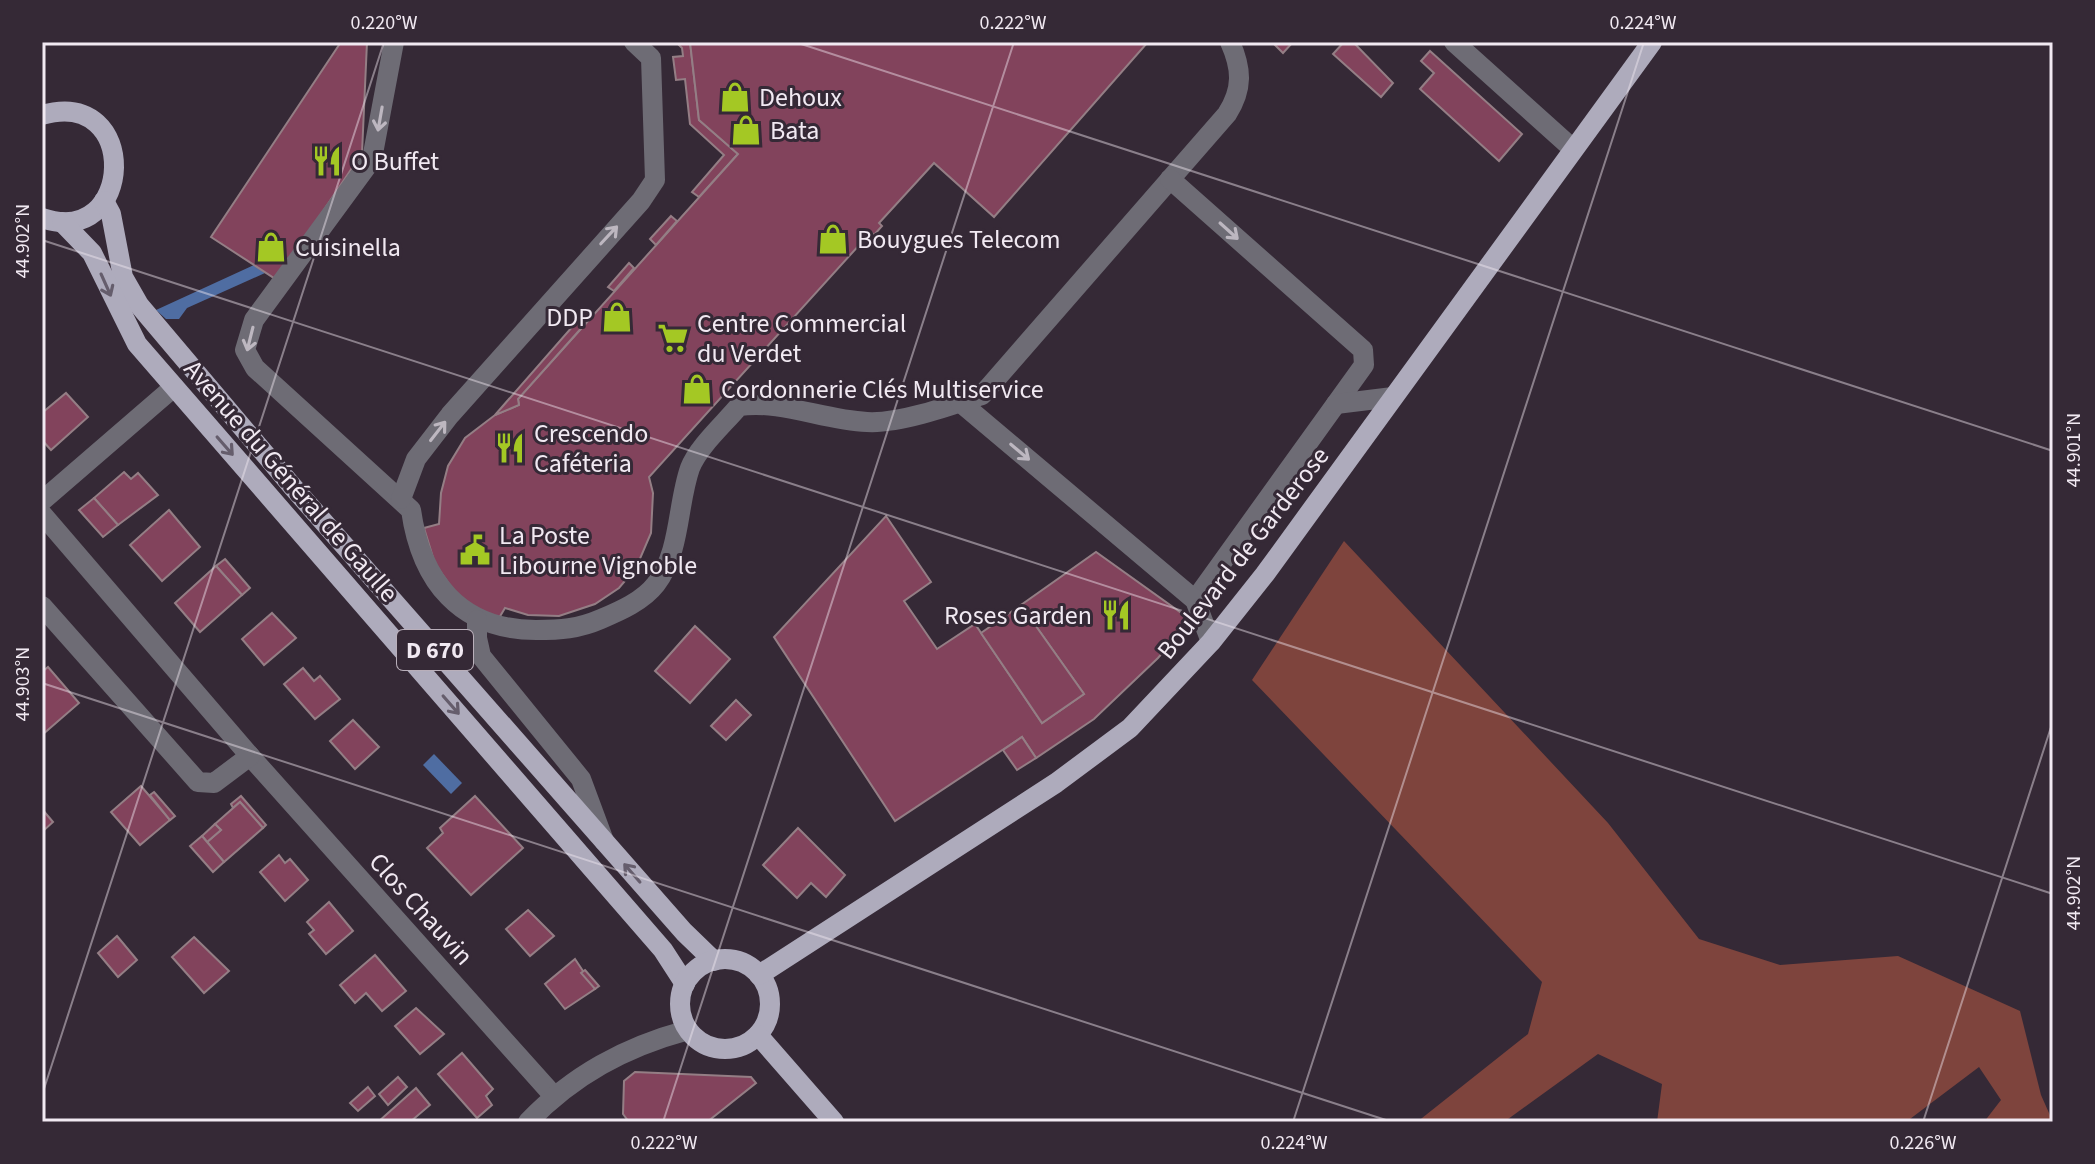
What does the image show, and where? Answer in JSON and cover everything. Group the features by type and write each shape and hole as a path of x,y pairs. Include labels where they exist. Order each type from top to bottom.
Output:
{"main road":[{"name":"Boulevard de Garderose","path":"759,975 1101,751 1140,719 1211,642 1652,42"},
{"path":"42,115 71,112 101,128 115,157 116,173 104,201"},
{"name":"Avenue du Général de Gaulle","path":"52,220 78,219 104,201 111,214 123,277 139,305 307,503 684,932 714,961"},
{"name":"Avenue du Général de Gaulle","path":"52,220 92,253 116,307 137,344 663,950 685,984"},
{"path":"714,961 739,962 759,975 766,986 769,1012 758,1035 747,1043 721,1049 708,1046 688,1030 680,1007 685,984 702,965 714,961"},
{"path":"758,1035 834,1122"}],"street":[{"path":"394,42 372,159 254,320 245,350 255,368 411,510 416,544 440,589 477,620 507,630 576,630 626,609 656,583 676,537 691,465 739,406 767,402 810,416 871,423 982,395 1239,96 1240,64 1230,42"},
{"path":"401,499 416,459 450,415 641,201 655,180 651,58 634,42"},
{"path":"1454,42 1573,149"},
{"path":"1170,179 1363,350 1364,365 1195,600"},
{"path":"42,501 174,387"},
{"path":"1336,404 1393,397"},
{"path":"960,402 1195,600 1211,642"},
{"name":"Clos Chauvin","path":"42,514 250,756 553,1095"},
{"path":"42,606 198,782 214,783 250,756"},
{"path":"477,620 481,656 581,779 604,841"},
{"path":"528,1122 553,1095 619,1053 688,1030"}],"shaded area":[{"path":"1344,541 1608,823 1699,939 1780,965 1898,956 2020,1011 2041,1095 2053,1122 1984,1122 2001,1100 1979,1067 1906,1122 1657,1122 1662,1084 1598,1054 1504,1122 1417,1122 1528,1034 1542,982 1252,680"}],"water":[{"path":"254,265 265,273 187,308 179,319 166,319 156,310"},
{"path":"434,754 462,783 451,794 423,765"}],"building":[{"path":"341,42 367,42 362,153 277,280 211,237"},
{"path":"676,42 690,42 699,120 738,154 699,197 692,192 724,155 690,124 685,79 676,80 673,57 683,56 682,48"},
{"name":"Centre Commercial du Verdet","path":"690,42 1148,42 994,217 934,163 879,223 882,226 874,235 871,232 649,477 653,493 651,533 636,568 619,588 595,604 559,616 528,615 505,608 496,623 459,598 435,564 424,528 439,524 441,493 448,466 465,438 495,415 519,405 518,399 738,154 699,120"},
{"path":"1272,42 1293,42 1283,53"},
{"path":"1344,42 1353,42 1393,83 1381,97 1333,54"},
{"path":"1430,51 1522,134 1499,161 1420,89 1434,73 1421,61"},
{"path":"671,216 677,221 656,245 650,239"},
{"path":"629,263 634,268 614,291 608,287"},
{"path":"587,310 593,315 518,399 519,405 495,415"},
{"path":"66,393 88,417 51,450 42,440 42,413"},
{"path":"124,472 131,479 138,473 158,495 118,525 94,498"},
{"path":"94,498 118,525 103,537 79,510"},
{"path":"169,510 200,547 162,581 130,545"},
{"path":"886,516 931,582 904,601 937,649 975,624 1042,723 1084,694 1021,605 1096,552 1191,620 1158,658 1094,719 1036,758 1022,737 895,821 774,637"},
{"path":"225,559 250,588 242,595 216,566"},
{"path":"216,566 242,595 200,632 175,603"},
{"path":"1021,605 1084,694 1042,723 981,633"},
{"path":"272,613 296,638 264,665 242,639"},
{"path":"695,626 730,659 690,703 655,671"},
{"path":"48,667 79,703 42,735 42,672"},
{"path":"303,668 314,681 320,676 340,699 315,719 284,684"},
{"path":"736,700 751,715 726,740 711,726"},
{"path":"353,720 379,747 355,769 330,741"},
{"path":"1022,737 1036,758 1017,770 1003,750"},
{"path":"141,786 170,820 140,845 111,812"},
{"path":"154,792 175,816 170,820 150,795"},
{"path":"241,796 266,825 263,828 240,802 233,808 231,804"},
{"path":"475,796 523,848 471,895 427,848 443,833 440,828"},
{"path":"240,802 263,828 224,862 207,842 221,830 215,824"},
{"path":"42,809 53,822 42,832"},
{"path":"215,824 221,830 207,842 202,836"},
{"path":"798,828 845,875 826,897 811,883 797,898 763,865"},
{"path":"202,836 224,862 213,872 190,846"},
{"path":"279,855 285,863 290,859 308,880 285,901 260,872"},
{"path":"329,902 353,931 326,954 309,934 314,930 307,922"},
{"path":"528,910 554,936 530,956 506,929"},
{"path":"117,936 137,960 118,977 98,953"},
{"path":"194,937 229,971 204,993 172,957"},
{"path":"375,955 406,991 382,1011 366,993 355,1003 340,985"},
{"path":"575,959 595,989 565,1009 545,984"},
{"path":"585,970 599,986 595,989 581,973"},
{"path":"416,1008 444,1034 420,1054 395,1026"},
{"path":"462,1053 493,1089 486,1096 492,1105 477,1118 438,1074"},
{"path":"635,1072 751,1077 756,1083 707,1122 629,1122 623,1114 624,1081"},
{"path":"398,1077 407,1087 388,1105 379,1094"},
{"path":"368,1087 375,1096 358,1111 350,1103"},
{"path":"416,1088 430,1105 410,1122 378,1122"}],"place":[{"name":"Dehoux","path":"735,97"},
{"name":"Bata","path":"746,130"},
{"name":"O Buffet","path":"327,161"},
{"name":"Bouygues Telecom","path":"833,239"},
{"name":"Cuisinella","path":"271,247"},
{"name":"DDP","path":"617,317"},
{"name":"Centre Commercial du Verdet","path":"673,338"},
{"name":"Cordonnerie Clés Multiservice","path":"697,389"},
{"name":"Crescendo Caféteria","path":"510,448"},
{"name":"La Poste Libourne Vignoble","path":"475,550"},
{"name":"Roses Garden","path":"1116,615"}]}
